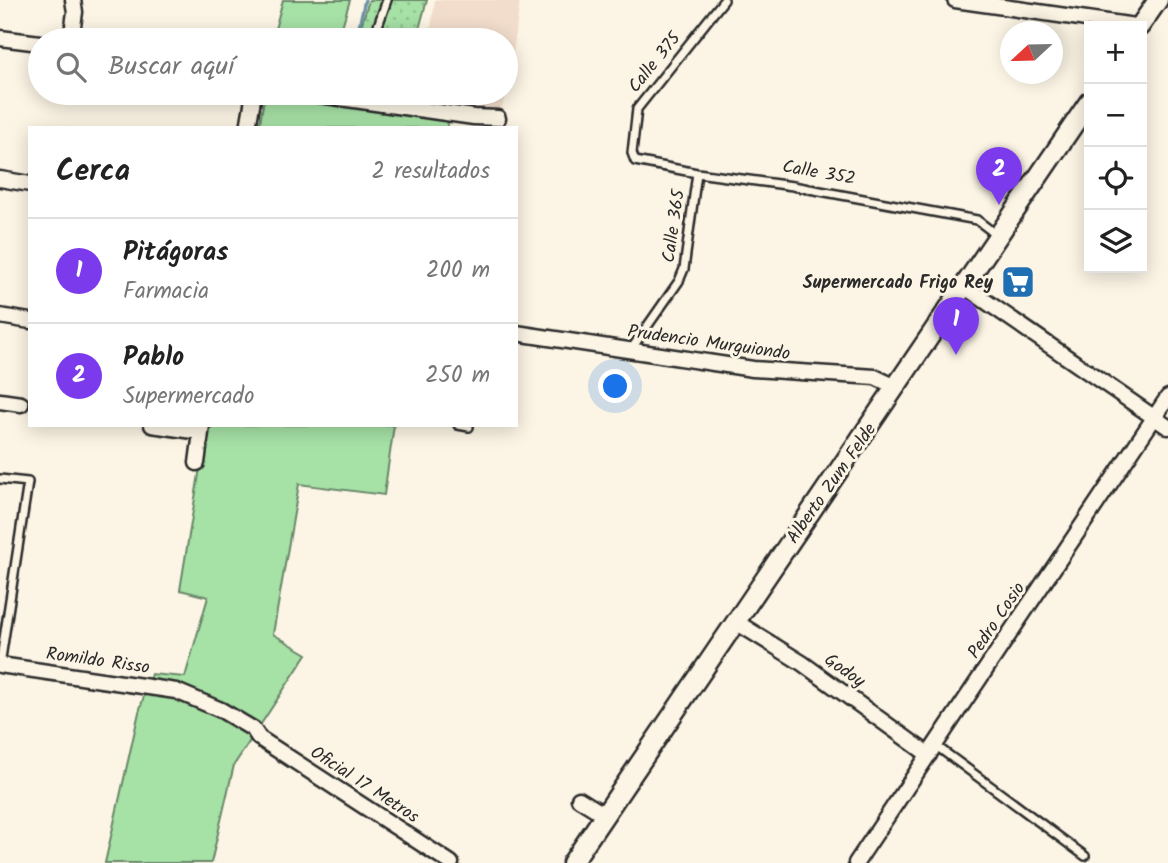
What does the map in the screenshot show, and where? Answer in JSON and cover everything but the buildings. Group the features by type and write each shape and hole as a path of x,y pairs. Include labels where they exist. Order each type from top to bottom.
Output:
{"street":[{"path":"73,0 75,12 73,28"},
{"path":"955,0 1100,21"},
{"path":"1143,21 1158,0"},
{"path":"0,38 28,42"},
{"path":"248,126 252,105"},
{"path":"428,105 474,117 498,118"},
{"name":"Alberto Zum Felde","path":"572,863 1084,109"},
{"path":"0,179 28,184"},
{"path":"965,287 1168,427"},
{"path":"0,316 28,321"},
{"name":"Prudencio Murguiondo","path":"518,333 753,369 875,377 896,387"},
{"name":"Pedro Cosio","path":"856,863 1168,397"},
{"path":"0,401 21,404"},
{"path":"176,427 201,429 197,463"},
{"name":"Godoy","path":"736,622 932,750"},
{"name":"Romildo Risso","path":"0,665 176,691 221,710 253,729 259,737"},
{"name":"Oficial 17 Metros","path":"259,737 451,863"},
{"path":"579,799 604,815"}],"lane":[{"path":"377,28 387,0"},
{"name":"Calle 375","path":"632,153 638,109 724,0"},
{"name":"Calle 352","path":"632,153 635,161 641,163 793,186 977,220 999,236"},
{"name":"Calle 365","path":"630,351 679,281 684,269 696,173"},
{"path":"0,479 28,482 0,665"},
{"path":"932,750 1085,856"}],"shaded area":[{"path":"435,0 520,0 516,28 431,28"},
{"path":"426,105 503,105 499,116"}],"green space":[{"path":"283,0 350,0 342,28 275,28"},
{"path":"369,0 427,0 419,28 361,28"},
{"path":"263,105 343,105 448,121 447,126 259,126"},
{"path":"207,427 394,427 384,495 299,484 273,634 307,654 234,765 211,863 105,863 139,712 151,674 185,677 208,597 180,590"}],"waterway":[{"path":"359,28 365,0"}],"place":[{"name":"Pablo","path":"999,205"},
{"name":"Supermercado Frigo Rey","path":"1018,282"},
{"name":"Pitágoras","path":"956,355"}]}
